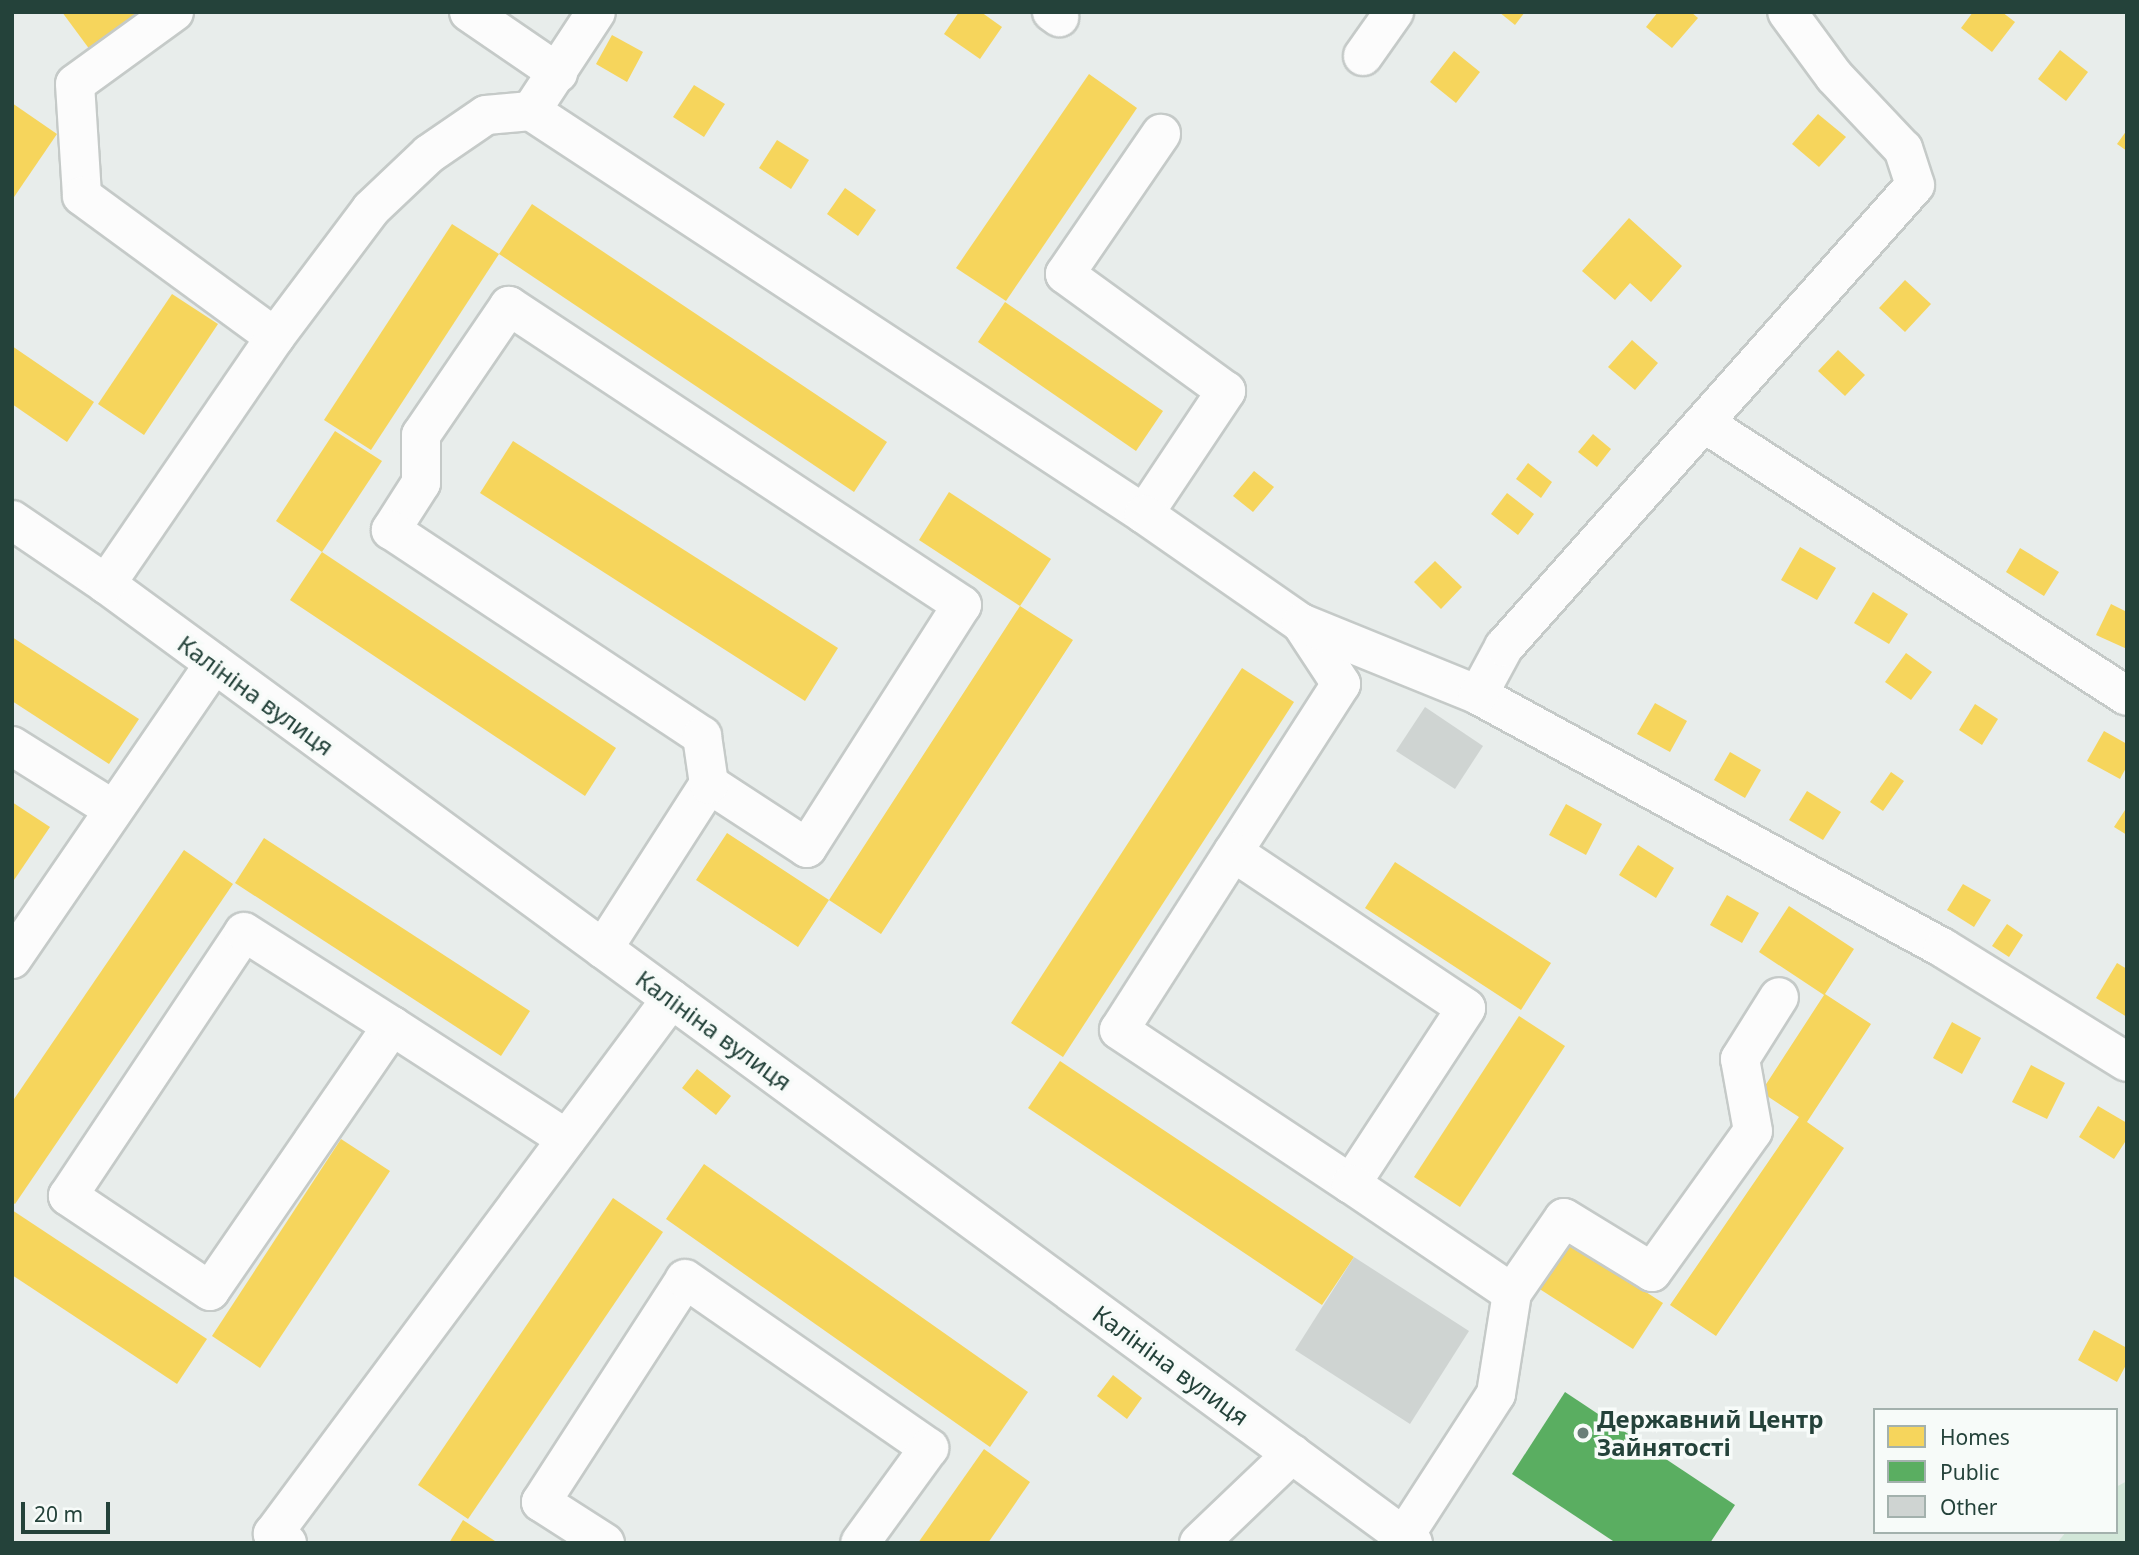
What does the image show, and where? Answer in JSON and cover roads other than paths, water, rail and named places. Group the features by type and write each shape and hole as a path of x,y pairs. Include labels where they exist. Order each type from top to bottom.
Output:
{"street":[{"path":"174,12 75,84 82,195 275,337"},
{"path":"469,12 558,72"},
{"path":"531,111 596,12"},
{"path":"1363,56 1394,12"},
{"path":"1478,695 1504,647 1915,186 1903,149 1834,76 1787,12"},
{"path":"106,583 275,337 371,209 429,154 486,115 531,111 1144,514 1301,624 1478,695 1943,948 2127,1062"},
{"path":"1144,514 1226,391 1065,274 1161,134"},
{"path":"603,949 709,784 702,736 391,530 421,483 421,435 509,306 962,605 807,849 709,784"},
{"path":"1704,423 2127,696"},
{"name":"Калініна вулиця","path":"12,520 106,583 1408,1540"},
{"path":"1301,624 1341,684 1119,1030 1512,1293"},
{"path":"12,959 214,664"},
{"path":"12,746 114,810"},
{"path":"1233,852 1466,1008 1351,1184"},
{"path":"393,1026 210,1291 68,1196 244,932 393,1026 567,1139"},
{"path":"1408,1540 1496,1394 1512,1293 1564,1218 1653,1272 1753,1130 1740,1059 1779,997"},
{"path":"277,1540 671,999"},
{"path":"605,1543 541,1502 685,1279 929,1448 860,1543"},
{"path":"1199,1543 1292,1454"}],"place":[{"name":"Державний Центр Зайнятості","path":"1583,1433"}]}
